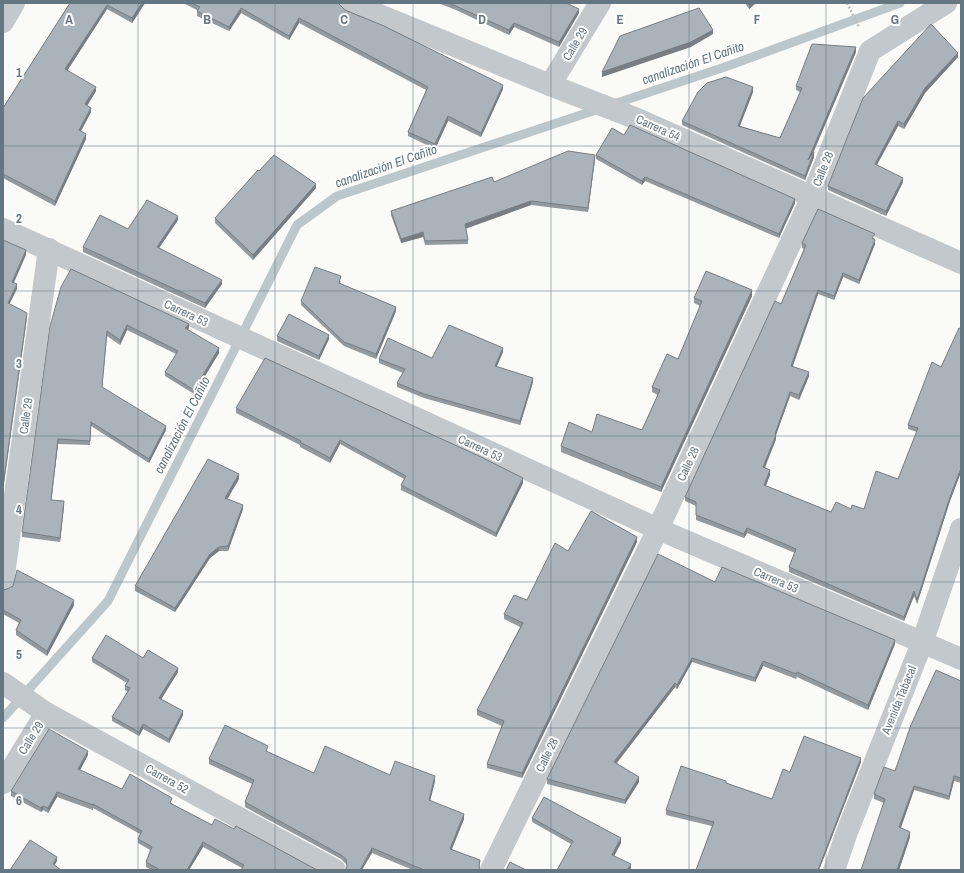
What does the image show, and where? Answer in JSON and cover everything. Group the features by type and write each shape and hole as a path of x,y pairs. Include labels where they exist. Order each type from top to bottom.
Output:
{"street":[{"path":"3,22 14,3"},
{"name":"Carrera 54","path":"350,3 550,85 635,118 961,263"},
{"name":"Calle 29","path":"550,85 600,3"},
{"name":"Calle 28","path":"491,870 658,529 812,197 870,51 946,3"},
{"name":"Carrera 53","path":"3,229 658,529 961,659"},
{"name":"Calle 29","path":"3,582 49,249"},
{"name":"Avenida Tabacal","path":"834,870 847,832 922,643 961,529"},
{"name":"Carrera 52","path":"6,685 38,708 335,870"},
{"name":"Calle 29","path":"3,783 38,708"}],"building":[{"path":"70,3 142,3 132,18 107,5 65,69 96,87 85,104 91,108 79,130 86,134 55,201 3,174 3,108"},
{"path":"192,3 338,3 345,10 384,26 503,85 481,133 448,116 435,144 408,132 428,87 299,18 289,36 241,8 229,27 197,11 200,7"},
{"path":"449,3 566,3 579,9 559,42 514,23 509,30"},
{"path":"699,8 713,30 691,42 602,72 620,36"},
{"path":"931,24 958,53 925,88 904,124 898,121 875,164 903,178 886,211 828,186 863,98"},
{"path":"812,44 856,47 808,160 814,152 805,176 682,121 698,92 707,83 726,77 753,87 738,126 780,138 802,88 796,86"},
{"path":"630,125 795,199 779,234 645,177 642,181 596,155 612,128 624,135"},
{"path":"568,151 595,155 588,208 531,201 465,224 468,240 425,241 423,232 401,239 391,211 492,177 494,182"},
{"path":"274,155 316,184 253,255 215,218 258,170 259,171"},
{"path":"147,200 178,216 157,247 222,280 205,303 83,247 100,215 128,229"},
{"path":"818,209 875,234 872,238 875,240 859,280 843,273 834,296 818,290 791,366 809,372 799,395 790,392 775,434 776,435 763,467 770,470 764,485 831,512 836,502 851,509 852,505 864,509 876,471 898,479 918,428 908,425 932,362 941,367 959,328 961,329 961,468 950,497 917,600 914,591 904,617 789,567 796,549 747,528 744,534 696,515 696,502 685,497 775,301 781,304 806,245 802,243"},
{"path":"3,240 26,250 12,282 17,284 8,303 27,313 3,486"},
{"path":"315,267 341,276 339,283 396,307 376,354 344,342 301,301"},
{"path":"71,269 189,324 185,328 219,348 194,390 165,372 178,351 127,325 120,340 107,331 102,387 166,426 149,459 91,422 90,441 58,439 51,500 64,501 60,538 22,532 50,326 61,287"},
{"path":"706,271 752,290 661,487 561,446 569,422 592,432 597,414 642,430 660,390 652,387 667,354 678,359 702,301 694,298"},
{"path":"289,314 329,335 319,356 277,336"},
{"path":"449,325 503,348 495,366 533,378 520,421 424,394 397,383 405,369 379,359 388,338 432,358"},
{"path":"265,358 481,457 523,478 496,533 401,485 406,476 340,440 330,458 300,442 301,441 236,408"},
{"path":"208,459 239,474 225,498 243,505 228,546 219,547 210,554 175,608 135,586"},
{"path":"591,511 637,537 522,773 487,764 504,721 477,710 523,623 504,614 514,595 527,600 555,543 568,551"},
{"path":"658,554 715,582 722,567 895,640 868,705 797,672 796,674 763,661 755,678 692,658 677,685 675,683 614,762 639,777 625,800 547,779"},
{"path":"17,570 74,600 47,651 16,630 21,620 3,610 3,590 13,586"},
{"path":"106,635 143,658 148,650 178,668 159,698 183,711 169,739 143,724 139,732 112,717 130,688 125,686 129,680 92,658"},
{"path":"936,670 961,681 961,778 954,776 949,796 914,786 899,827 910,832 897,870 861,870 885,799 874,794 884,767 895,771 911,725"},
{"path":"225,725 268,746 266,751 314,773 325,746 390,775 395,761 435,776 429,800 464,814 450,849 480,860 480,870 424,870 372,848 360,870 346,870 346,859 341,855 245,802 254,780 209,759"},
{"path":"49,729 88,751 78,769 122,789 130,774 172,798 170,803 212,825 215,819 234,829 236,826 317,870 241,870 244,865 203,842 187,870 160,870 146,862 152,847 138,839 142,831 93,804 57,792 48,808 43,806 41,808 11,791"},
{"path":"804,736 861,758 818,870 696,870 714,822 666,810 681,766 726,781 726,783 772,799 783,769 790,772"},
{"path":"544,797 621,838 612,855 631,864 627,870 557,870 573,841 532,818"},
{"path":"30,840 57,857 53,864 61,870 10,870"},
{"path":"510,862 526,870 506,870"}],"waterway":[{"name":"canalización El Cañito","path":"3,718 108,601 297,225 337,196 725,67 900,3"}]}
